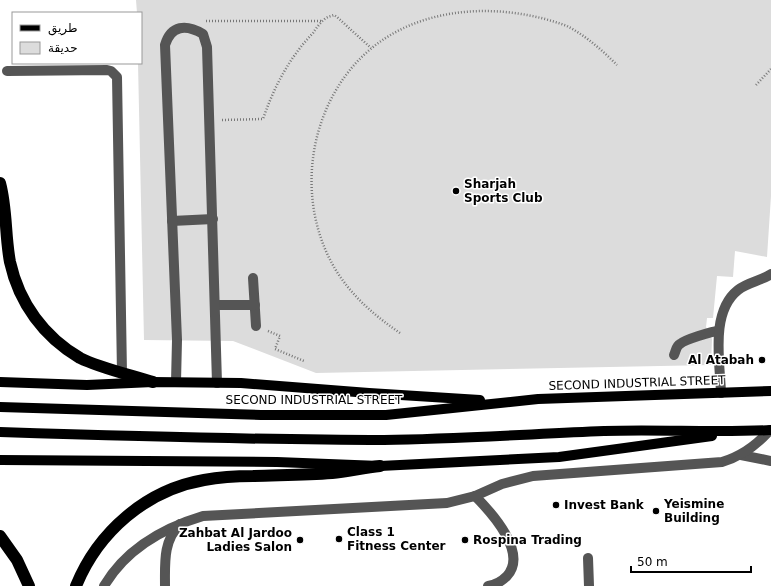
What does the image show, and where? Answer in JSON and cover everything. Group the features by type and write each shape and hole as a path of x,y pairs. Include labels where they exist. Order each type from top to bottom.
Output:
{"highway":[{"path":"0,183 10,262 17,286 28,308 42,328 61,345 82,358 122,373 153,382"},
{"path":"76,586 92,554 106,536 122,520 140,506 160,494 182,485 227,477 333,473 380,466"},
{"path":"0,536 17,560 29,586"}],"main road":[{"path":"0,382 87,385 153,382 217,383 476,400 538,399"},
{"name":"SECOND INDUSTRIAL STREET","path":"0,406 261,415 386,415 538,399 771,392"},
{"path":"0,432 257,440 386,440 642,430 739,432 771,430"},
{"path":"0,460 277,462 380,466 559,457 672,443 739,432"}],"street":[{"path":"176,382 177,340 164,45 176,29 190,28 202,34 207,46 216,305 217,383"},
{"path":"7,71 106,70 111,71 117,77 122,373"},
{"path":"172,221 213,219"},
{"path":"721,393 719,331 723,310 726,303 734,293 745,285 771,274"},
{"path":"253,278 256,326"},
{"path":"216,305 255,305"},
{"path":"674,355 681,342 719,331"},
{"path":"104,586 124,560 141,544 182,522 203,516 454,502 475,496 502,484 534,476 712,463 741,455 752,448 771,430"},
{"path":"741,455 771,461"},
{"path":"475,496 485,506 501,527 513,551 514,560 510,572 503,580 488,586"},
{"path":"165,586 165,558 168,544 174,531 182,522"},
{"path":"588,558 589,586"}],"path":[{"path":"535,13 567,26 585,37 602,50 617,66"},
{"path":"400,333 382,321 350,290 337,271 327,252 319,231 314,209 312,165 315,143 321,121 341,82 355,64 370,48 387,36 405,25 431,14"},
{"path":"210,121 263,119 284,69 297,50 323,21 331,16 334,15 337,17 370,48"},
{"path":"202,34 202,21 323,21"},
{"path":"756,85 771,69"},
{"path":"256,326 280,336 275,349 304,361"}],"green space":[{"name":"Sharjah Sports Club","path":"136,0 771,0 771,196 767,257 735,251 733,277 717,276 713,318 707,318 706,327 712,339 711,365 316,373 233,341 144,340 138,64 142,64 142,12 137,12"}],"place":[{"name":"Sharjah Sports Club","path":"456,191"},
{"name":"Al Atabah","path":"762,360"},
{"name":"Invest Bank","path":"556,505"},
{"name":"Yeismine Building","path":"656,511"},
{"name":"Class 1 Fitness Center","path":"339,539"},
{"name":"Zahbat Al Jardoo Ladies Salon","path":"300,540"},
{"name":"Rospina Trading","path":"465,540"}]}
